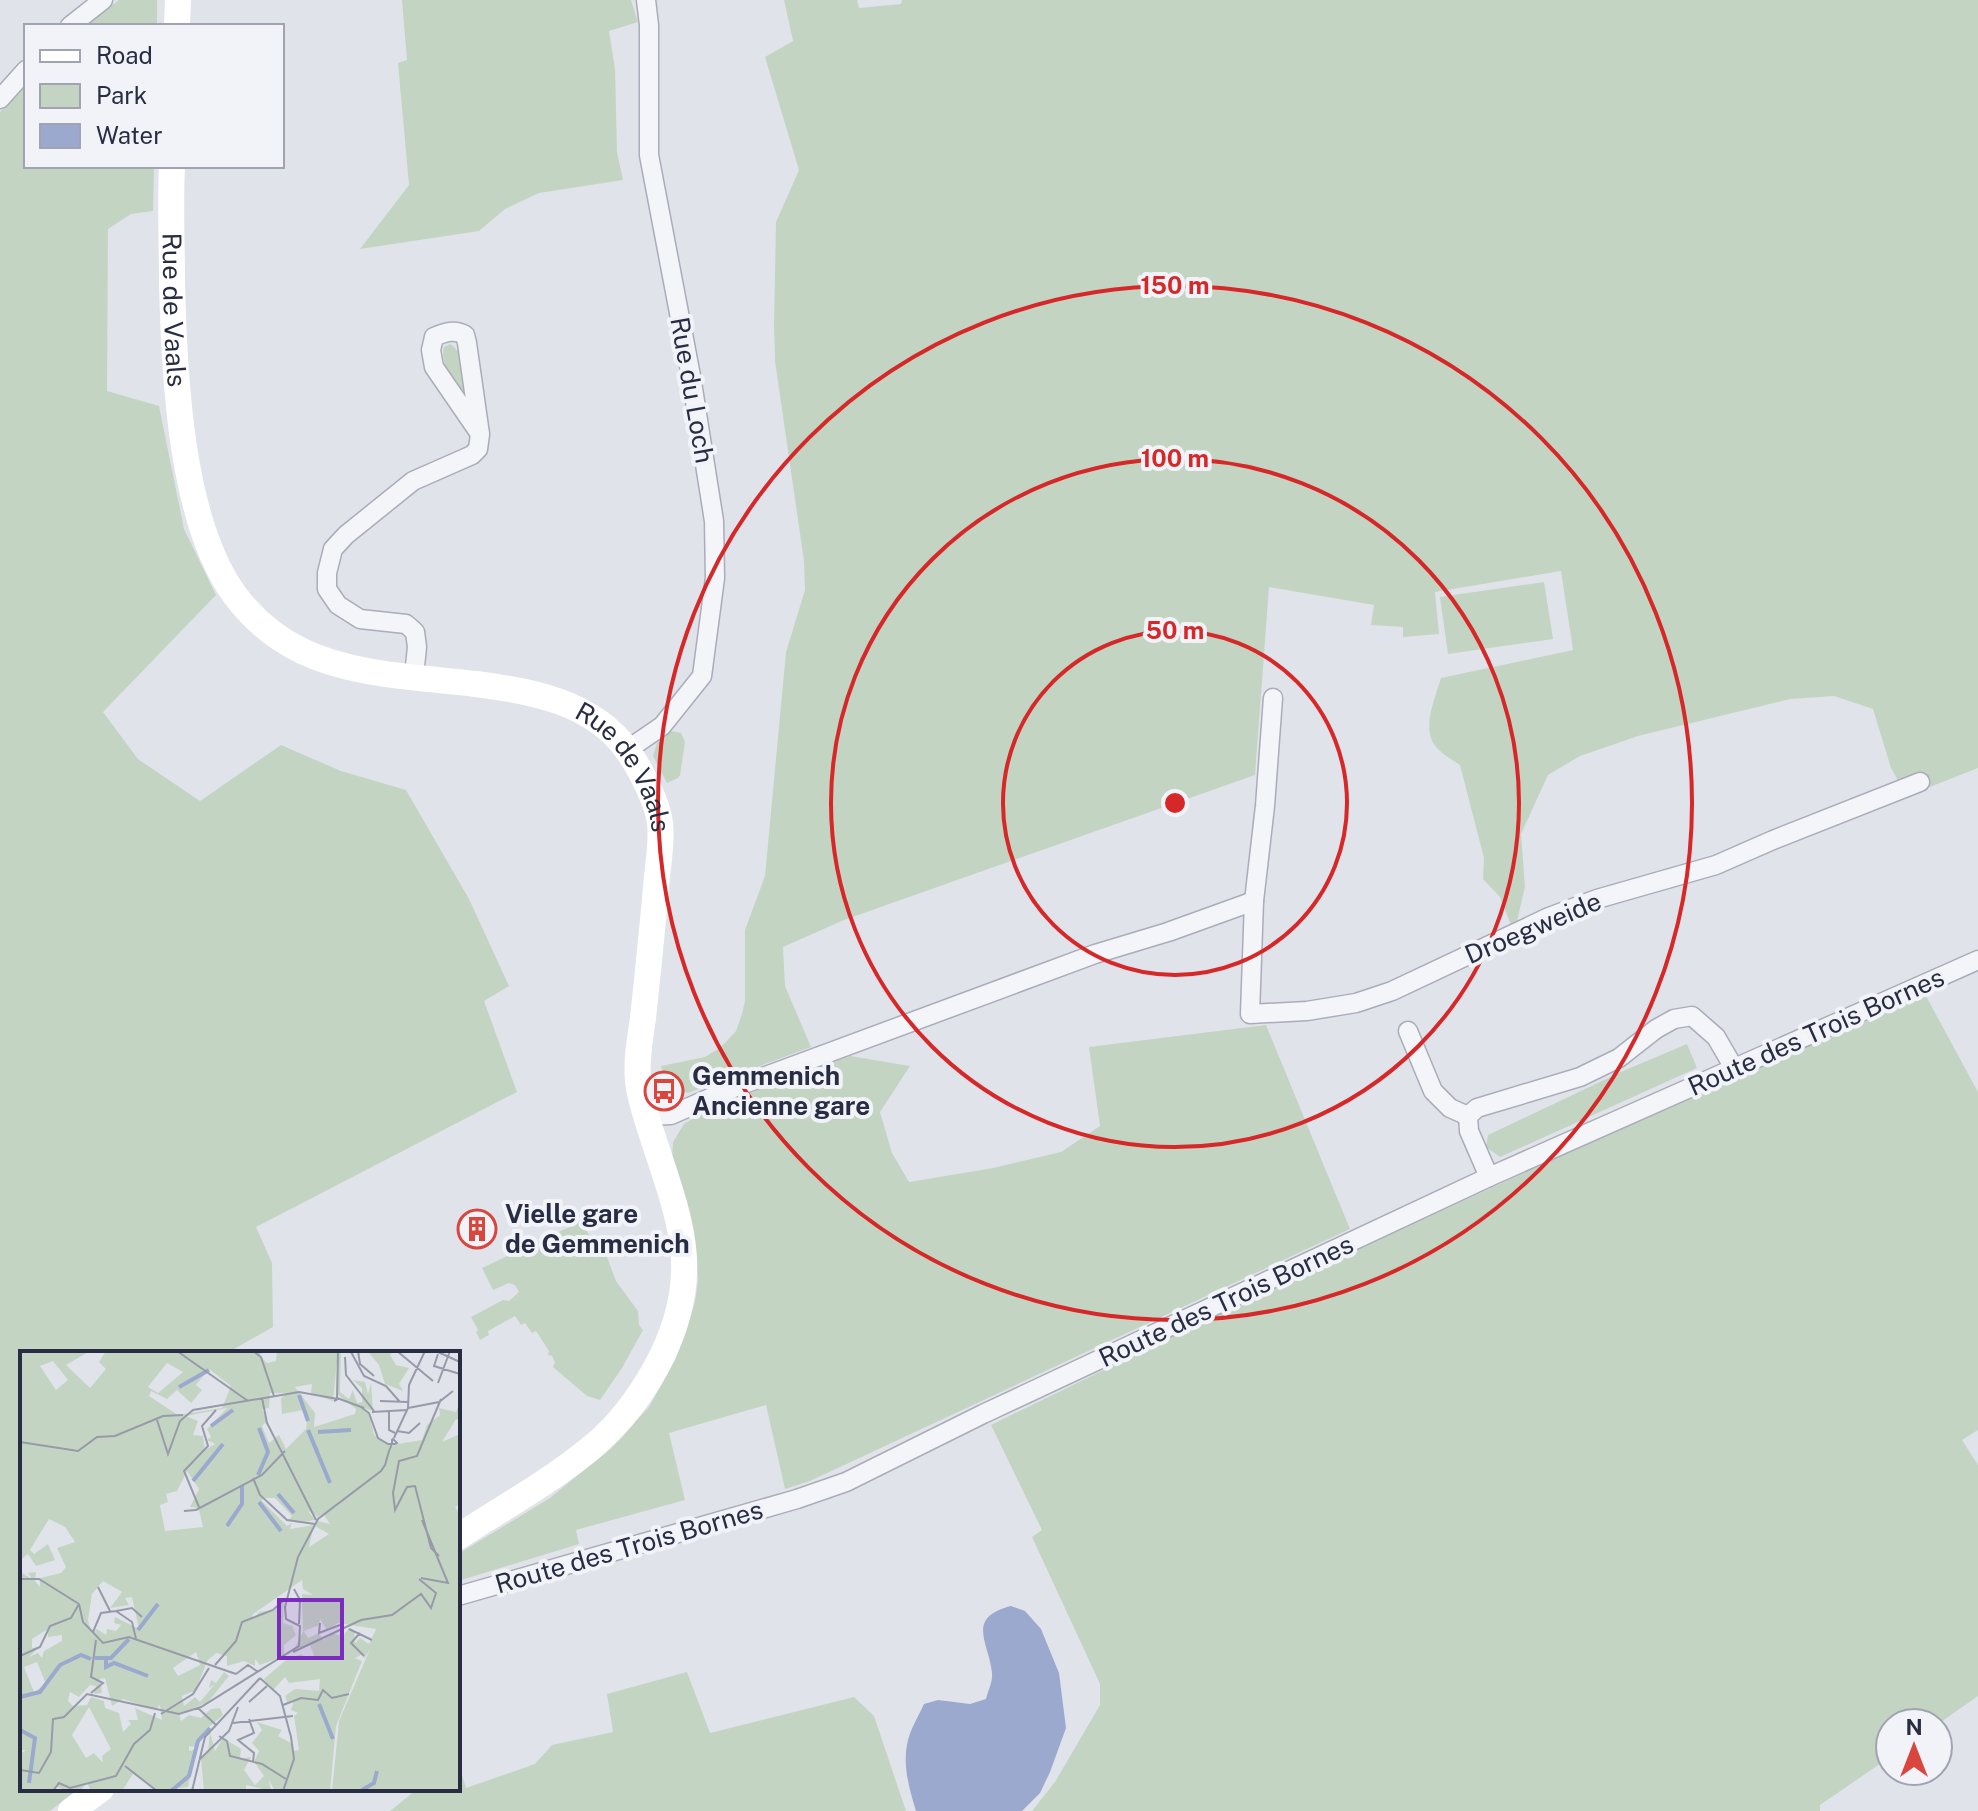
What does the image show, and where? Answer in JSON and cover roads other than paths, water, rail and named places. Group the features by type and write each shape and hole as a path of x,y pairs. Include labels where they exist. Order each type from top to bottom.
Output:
{"main road":[{"path":"177,24 178,0"},
{"name":"Rue de Vaals","path":"172,168 173,329 188,465 201,525 232,591 253,617 299,650 334,664 365,671 514,689 556,700 584,713 608,730 627,750 654,799 660,821 638,1081 677,1213 684,1247 683,1296 661,1359 617,1422 594,1446 556,1474 460,1536"},
{"path":"71,1811 98,1791"}],"street":[{"path":"73,24 103,0"},
{"name":"Rue du Loch","path":"627,750 662,726 702,676 715,578 714,521 691,376 649,155 650,51 646,0"},
{"path":"0,99 24,72"},
{"path":"414,676 415,632 406,624 360,619 338,605 327,589 333,549 413,481 472,455 478,449 480,434 465,335 458,331 443,333 434,337 431,350 434,367 480,434"},
{"name":"Droegweide","path":"1273,698 1254,901 1250,1014 1307,1011 1356,1003 1392,991 1549,917 1597,899 1716,865 1920,782"},
{"path":"646,1116 671,1115 728,1090 1095,954 1254,901"},
{"name":"Route des Trois Bornes","path":"460,1595 797,1499 846,1482 983,1414 1489,1177 1978,960"},
{"path":"1468,1116 1477,1108 1580,1077 1619,1058 1674,1019 1692,1016 1716,1037 1734,1068"},
{"path":"1408,1031 1433,1091 1450,1108 1468,1116"},
{"path":"1468,1116 1469,1131 1489,1177"}],"water":[{"path":"1011,1606 1025,1611 1041,1629 1059,1673 1066,1728 1050,1772 1040,1793 1022,1811 916,1811 906,1767 908,1740 913,1726 924,1704 938,1700 970,1704 986,1699 992,1676 984,1624 997,1611"}],"place":[{"name":"Gemmenich Ancienne gare","path":"664,1091"},
{"name":"Vielle gare de Gemmenich","path":"477,1229"}]}
